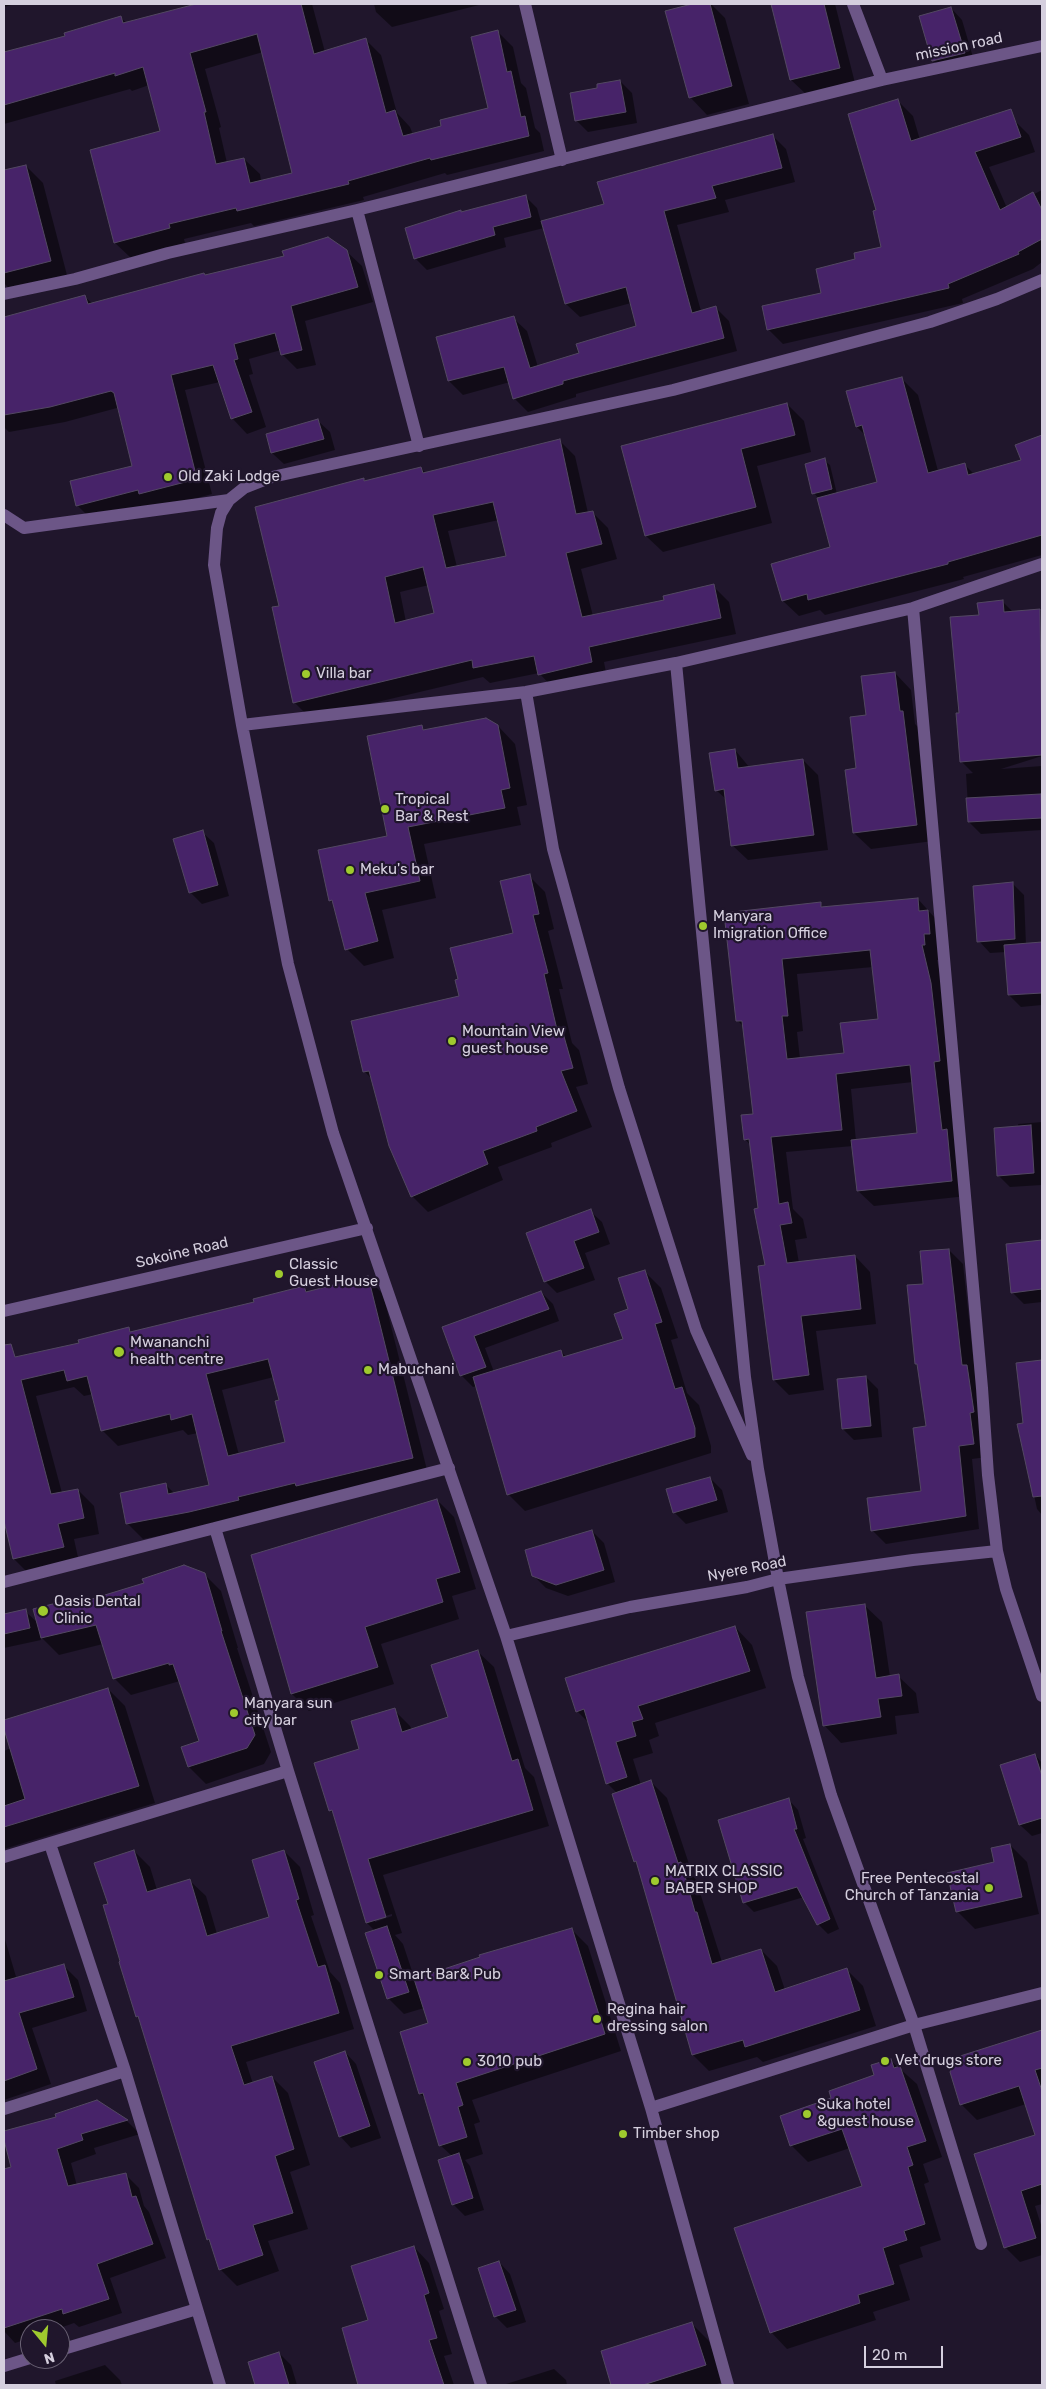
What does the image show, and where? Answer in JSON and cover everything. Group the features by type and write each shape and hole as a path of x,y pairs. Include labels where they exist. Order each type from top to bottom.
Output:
{"street":[{"path":"525,4 562,160"},
{"path":"853,4 882,80"},
{"name":"mission road","path":"4,294 75,278 168,253 357,210 882,80 1042,46"},
{"path":"357,210 418,446"},
{"path":"728,2385 651,2108 506,1636 333,1132 288,964 242,725 214,565 217,528 221,513 229,500 244,488 272,477 673,390 930,322 997,299 1042,280"},
{"path":"4,515 24,528 229,500"},
{"path":"242,725 526,692 676,663 913,608 1042,564"},
{"path":"913,608 982,1388 988,1475 997,1551 1006,1589 1042,1696"},
{"path":"676,663 746,1376 758,1469 778,1579 798,1677 831,1795 914,2025 981,2244"},
{"path":"526,692 553,849 620,1088 696,1330 758,1469"},
{"name":"Sokoine Road","path":"4,1311 367,1228"},
{"path":"4,1582 449,1468"},
{"path":"215,1528 288,1771 481,2385"},
{"name":"Nyere Road","path":"506,1636 630,1607 747,1587 778,1579 933,1557 997,1551"},
{"path":"4,1857 288,1771"},
{"path":"50,1844 125,2071 220,2385"},
{"path":"651,2108 914,2025 1042,1993"},
{"path":"4,2109 125,2071"},
{"path":"70,2347 197,2309"},
{"path":"4,2366 20,2361"}],"building":[{"path":"196,4 301,4 314,54 366,38 386,113 395,110 403,136 441,126 440,120 488,108 471,37 498,30 507,72 511,71 521,117 525,116 529,136 431,160 430,158 348,181 349,184 237,211 236,208 169,224 170,228 114,243 90,150 160,131 143,67 115,76 115,73 4,105 4,52 65,36 64,33 121,16 123,23","holes":["257,34 292,173 250,183 244,158 216,164 204,112 206,112 190,53"]},
{"path":"692,4 710,4 732,86 689,98 665,11"},
{"path":"771,4 824,4 840,68 790,80"},
{"path":"951,7 965,53 932,61 919,16"},
{"path":"620,80 626,112 575,121 570,93 597,88 597,84"},
{"path":"898,99 911,141 1011,109 1021,137 975,152 1000,210 1033,192 1042,210 1042,239 1018,252 1019,254 948,284 949,288 767,330 762,306 821,293 816,269 855,259 854,253 881,247 873,211 876,210 848,114"},
{"path":"773,134 782,168 712,186 716,198 664,211 692,313 716,306 724,338 563,381 563,384 513,399 504,367 448,381 436,337 514,316 530,368 579,353 576,344 636,326 626,287 565,304 541,221 604,204 597,182"},
{"path":"26,165 51,261 4,273 4,170"},
{"path":"526,195 531,217 493,227 495,235 414,259 405,228 461,210 461,212"},
{"path":"328,237 347,250 358,287 291,306 302,350 281,355 275,333 234,344 238,359 234,360 252,412 231,419 213,365 171,375 197,479 139,494 138,490 76,506 70,481 132,466 114,393 111,391 50,407 4,415 4,317 85,295 88,304 204,273 205,275 284,256 282,251"},
{"path":"902,377 928,473 965,463 968,475 1021,460 1015,445 1042,435 1042,535 948,562 948,564 808,600 807,594 782,601 771,564 830,547 817,498 877,482 862,425 856,427 846,391"},
{"path":"787,403 795,435 741,449 756,507 645,536 621,446"},
{"path":"318,419 324,439 271,453 266,434"},
{"path":"560,439 576,514 593,511 602,544 566,553 582,617 664,600 663,596 714,584 721,618 589,647 592,662 538,675 534,656 473,668 472,660 293,703 272,607 279,606 255,507 364,478 364,481 421,467 423,473","holes":["493,502 506,556 446,568 433,515","423,567 434,613 395,623 385,577"]},
{"path":"825,458 832,489 812,494 805,464"},
{"path":"1003,600 1004,612 1040,609 1042,755 960,762 956,713 959,713 950,617 979,615 977,603"},
{"path":"895,672 900,711 903,711 917,825 853,833 845,770 856,768 850,717 866,715 861,676"},
{"path":"486,718 498,725 510,788 501,790 505,808 408,827 420,881 365,893 378,941 345,950 332,900 329,901 318,850 387,836 367,736 422,725 423,730"},
{"path":"735,749 738,768 803,759 814,835 731,846 724,789 715,791 709,753"},
{"path":"1041,794 1042,818 968,822 966,798"},
{"path":"203,830 218,885 189,893 173,839"},
{"path":"530,874 539,914 533,915 548,973 544,974 558,1034 563,1033 573,1068 561,1071 577,1111 536,1127 537,1131 483,1151 488,1164 411,1197 389,1146 369,1071 363,1072 351,1021 459,996 455,980 458,979 450,948 513,933 500,881"},
{"path":"1013,882 1015,939 977,942 973,886"},
{"path":"918,898 919,911 928,910 930,934 924,934 925,945 922,945 931,983 940,1061 934,1062 942,1130 947,1129 952,1181 857,1191 851,1140 917,1133 910,1065 836,1074 842,1130 771,1137 779,1204 788,1202 792,1223 780,1225 787,1263 855,1255 861,1309 801,1316 809,1375 773,1380 758,1266 765,1265 754,1209 758,1208 749,1139 744,1140 741,1115 753,1114 742,1021 736,1021 724,913 821,902 821,907","holes":["870,950 878,1019 840,1023 844,1053 787,1059 782,1016 788,1016 782,959"]},
{"path":"1042,942 1042,993 1008,995 1004,945"},
{"path":"1031,1125 1034,1173 997,1176 994,1128"},
{"path":"591,1209 599,1232 574,1241 584,1268 544,1282 526,1233"},
{"path":"1042,1240 1042,1289 1011,1293 1006,1244"},
{"path":"949,1249 962,1365 967,1365 974,1412 970,1413 974,1444 959,1446 966,1516 871,1531 867,1498 921,1491 913,1428 926,1426 917,1364 915,1364 907,1285 923,1284 920,1251"},
{"path":"645,1270 662,1322 655,1324 675,1389 682,1387 695,1428 695,1437 507,1495 473,1377 561,1350 563,1357 623,1339 614,1314 628,1309 618,1278"},
{"path":"368,1276 413,1458 296,1486 295,1483 238,1497 239,1500 189,1512 126,1524 120,1493 166,1483 168,1494 209,1485 192,1414 171,1420 170,1414 101,1431 87,1376 67,1381 64,1370 21,1380 51,1494 78,1489 84,1518 58,1524 64,1547 13,1559 4,1521 4,1345 11,1344 15,1357 79,1343 78,1340 129,1327 130,1332 254,1302 253,1299 304,1286 306,1292","holes":["268,1359 279,1400 275,1401 285,1442 228,1456 206,1374"]},
{"path":"541,1291 549,1309 474,1336 486,1367 460,1376 442,1327"},
{"path":"1042,1360 1042,1496 1033,1497 1017,1424 1023,1423 1016,1363"},
{"path":"866,1376 871,1426 842,1429 837,1379"},
{"path":"710,1477 717,1500 673,1513 666,1489"},
{"path":"437,1499 460,1572 436,1579 443,1602 365,1627 378,1667 291,1694 251,1555"},
{"path":"592,1530 604,1570 556,1585 532,1576 525,1550"},
{"path":"184,1565 205,1573 221,1631 255,1735 247,1748 188,1767 181,1747 199,1741 173,1664 169,1665 169,1663 113,1679 96,1625 41,1638 33,1609 80,1597 82,1602 144,1583 142,1579"},
{"path":"865,1604 876,1678 899,1674 902,1696 878,1699 881,1717 823,1726 806,1612"},
{"path":"26,1609 30,1628 4,1634 4,1614"},
{"path":"735,1626 750,1671 638,1706 643,1719 632,1722 636,1736 616,1742 627,1777 606,1784 584,1709 576,1712 565,1678"},
{"path":"478,1650 512,1761 518,1759 533,1810 368,1859 386,1917 366,1923 332,1810 329,1811 314,1763 359,1749 351,1721 395,1708 402,1732 448,1717 431,1665"},
{"path":"108,1688 139,1786 4,1827 4,1806 25,1799 4,1729 4,1720"},
{"path":"1035,1754 1042,1776 1042,1818 1019,1825 1000,1765"},
{"path":"651,1780 678,1863 681,1862 712,1964 761,1949 775,1992 847,1968 860,2010 745,2047 743,2040 692,2055 636,1861 634,1862 612,1794"},
{"path":"789,1798 797,1829 794,1829 830,1919 817,1925 797,1887 743,1903 718,1820"},
{"path":"1010,1844 1022,1897 956,1912 947,1873 994,1862 991,1848"},
{"path":"134,1850 147,1892 190,1879 207,1936 269,1917 252,1860 284,1850 299,1899 296,1900 318,1967 325,1965 339,2013 231,2046 244,2085 272,2076 294,2149 275,2156 293,2213 253,2225 263,2255 219,2270 209,2239 207,2240 138,2016 136,2017 119,1962 103,1905 108,1904 94,1863"},
{"path":"387,1926 409,1992 387,1999 365,1933"},
{"path":"572,1928 605,2034 456,2083 463,2105 458,2107 467,2137 439,2146 423,2093 419,2094 400,2032 428,2023 414,1979 480,1957 479,1955"},
{"path":"64,1964 74,1997 19,2013 37,2069 4,2081 4,1981"},
{"path":"1042,2030 1042,2068 1035,2070 1042,2091 1042,2184 1021,2191 1036,2238 1004,2248 974,2154 1035,2135 1019,2086 960,2105 950,2072 957,2057"},
{"path":"345,2051 370,2126 339,2137 314,2062"},
{"path":"891,2059 894,2068 900,2066 926,2141 907,2147 913,2165 908,2167 925,2224 904,2231 907,2240 883,2248 894,2284 858,2295 860,2303 770,2333 734,2228 862,2186 842,2129 790,2146 780,2116 831,2098 829,2091 874,2075 871,2065"},
{"path":"97,2100 128,2120 81,2134 83,2140 57,2149 68,2186 126,2173 132,2197 136,2196 153,2244 97,2264 109,2299 63,2314 62,2309 31,2319 20,2319 20,2323 4,2328 4,2169 11,2167 4,2140 4,2131 56,2117 55,2114"},
{"path":"459,2153 473,2198 452,2205 438,2160"},
{"path":"414,2246 429,2293 424,2295 437,2338 429,2340 444,2385 358,2385 342,2328 368,2320 351,2266"},
{"path":"499,2261 516,2310 494,2317 478,2268"},
{"path":"692,2322 706,2365 643,2385 611,2385 601,2351"},
{"path":"279,2352 289,2385 255,2385 248,2362"}],"place":[{"name":"Old Zaki Lodge","path":"168,477"},
{"name":"Villa bar","path":"306,674"},
{"name":"Tropical Bar & Rest","path":"385,809"},
{"name":"Meku's bar","path":"350,870"},
{"name":"Manyara Imigration Office","path":"703,926"},
{"name":"Mountain View guest house","path":"452,1041"},
{"name":"Classic Guest House","path":"279,1274"},
{"name":"Mwananchi health centre","path":"119,1352"},
{"name":"Mabuchani","path":"368,1370"},
{"name":"Oasis Dental Clinic","path":"43,1611"},
{"name":"Manyara sun city bar","path":"234,1713"},
{"name":"MATRIX CLASSIC BABER SHOP","path":"655,1881"},
{"name":"Free Pentecostal Church of Tanzania","path":"989,1888"},
{"name":"Smart Bar& Pub","path":"379,1975"},
{"name":"Regina hair dressing salon","path":"597,2019"},
{"name":"Vet drugs store","path":"885,2061"},
{"name":"3010 pub","path":"467,2062"},
{"name":"Suka hotel &guest house","path":"807,2114"},
{"name":"Timber shop","path":"623,2134"}]}
